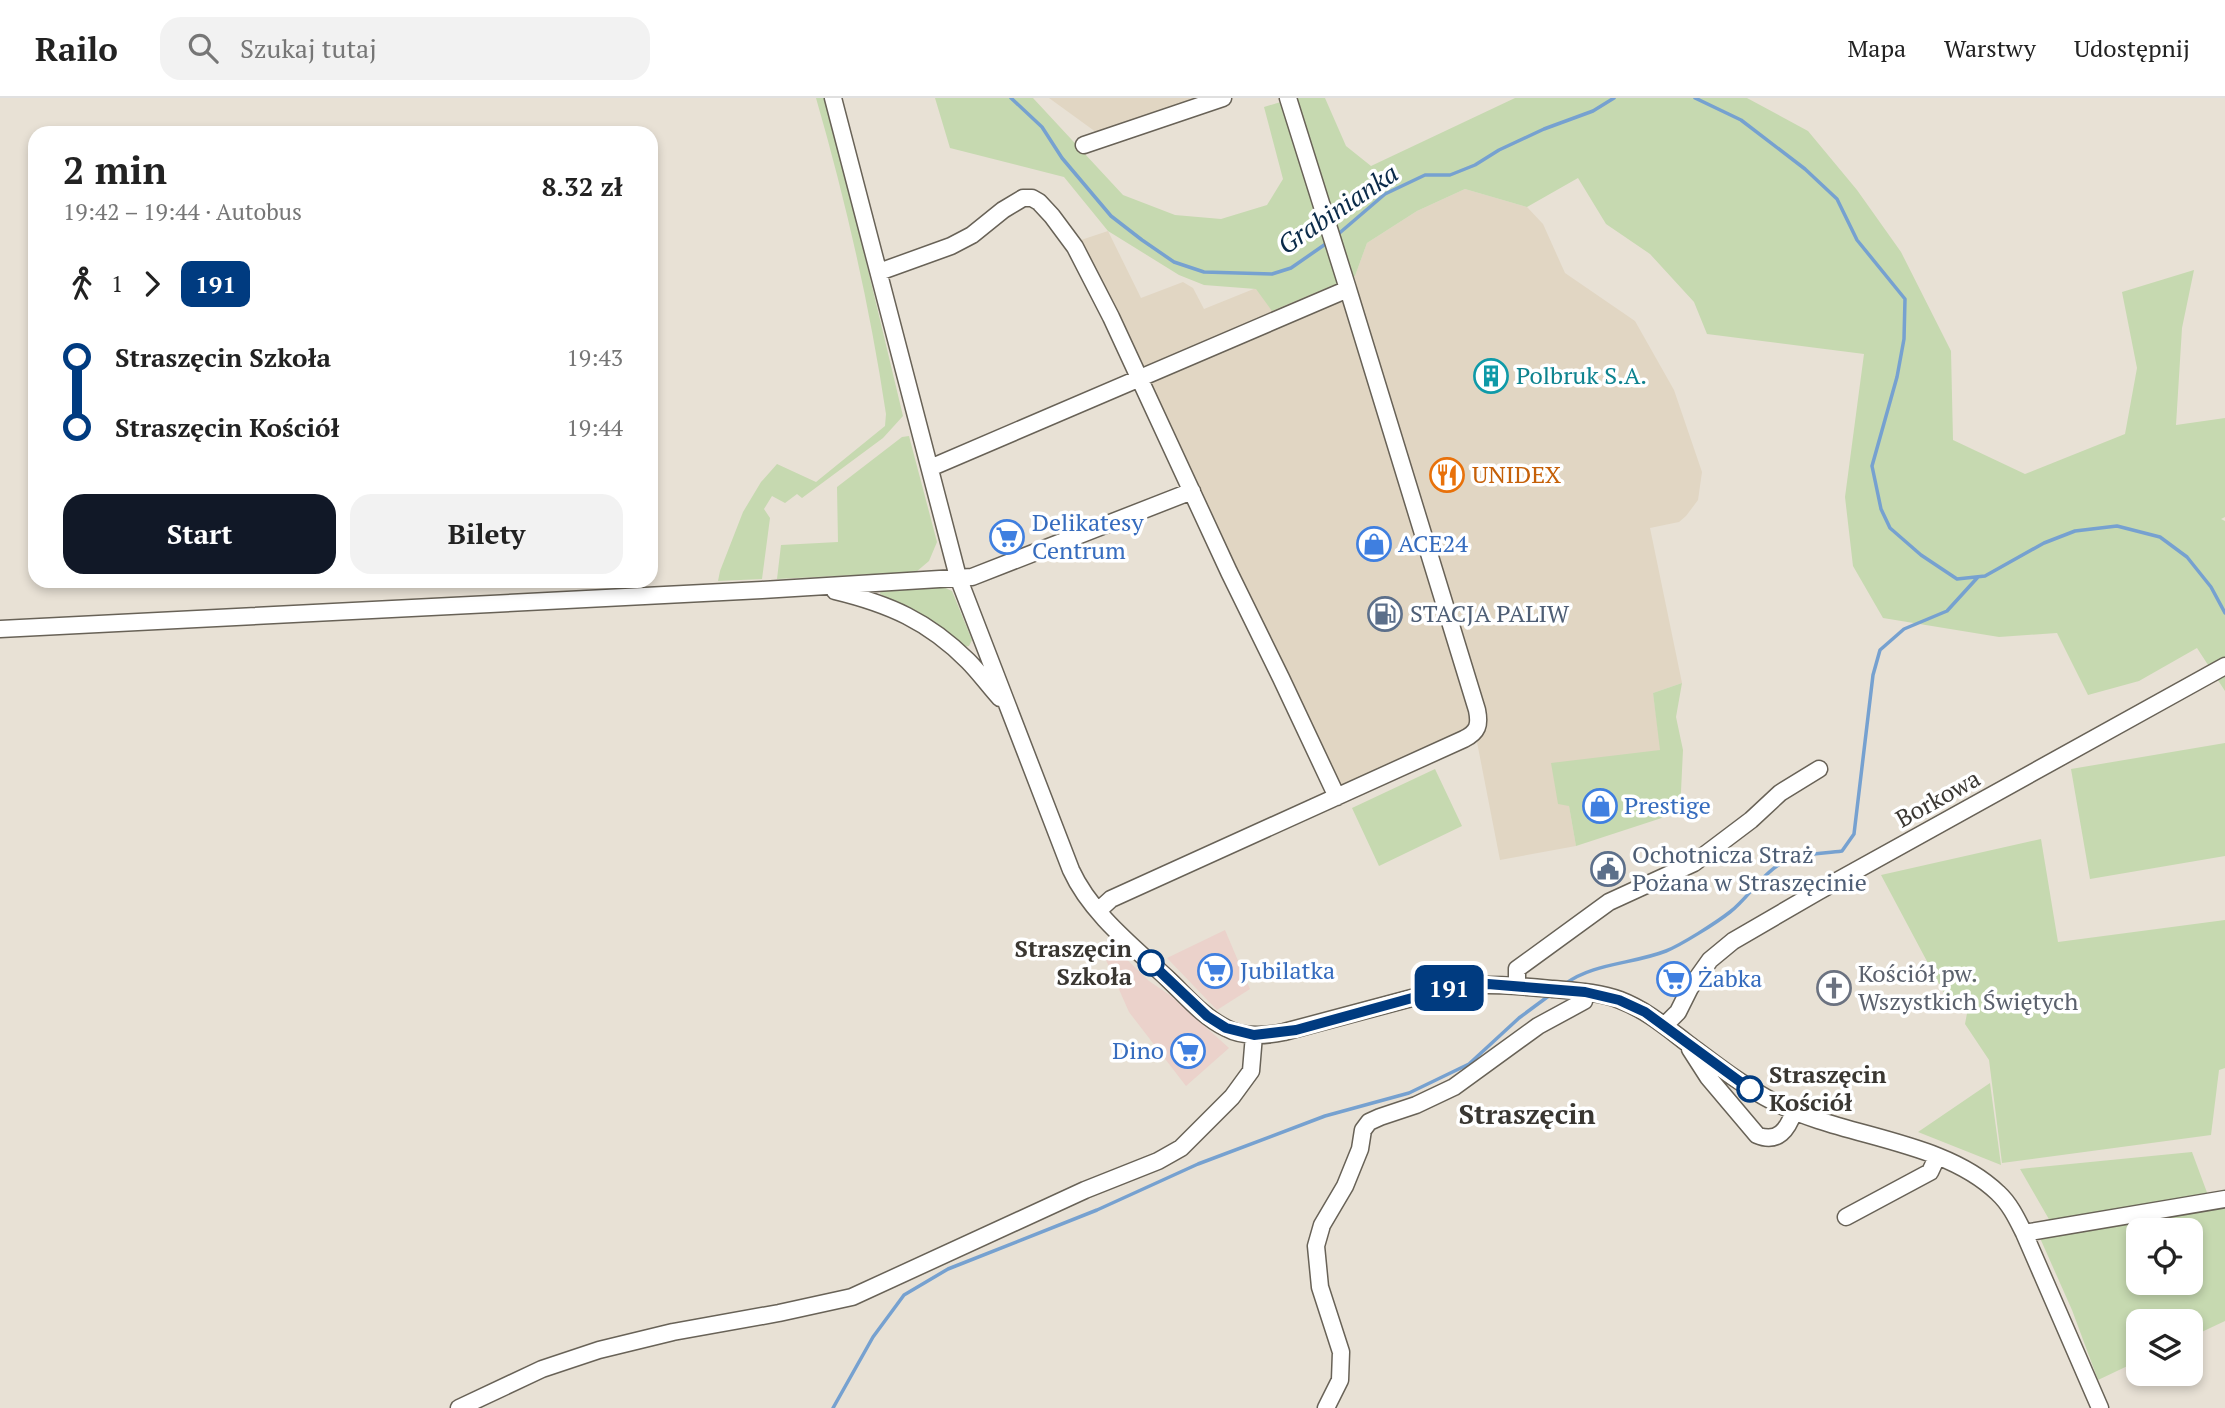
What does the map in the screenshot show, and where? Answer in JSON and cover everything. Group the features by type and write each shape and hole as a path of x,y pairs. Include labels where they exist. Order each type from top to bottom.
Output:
{"street":[{"path":"833,98 958,577 1071,870 1084,894 1099,911 1207,1016 1226,1028 1254,1035 1296,1030 1452,987 1488,984 1579,991 1619,1000 1665,1025 1750,1089 1794,1111 1937,1157 1980,1178 2010,1206 2100,1408"},
{"path":"1084,145 1223,98"},
{"path":"1099,911 1111,899 1472,735 1480,722 1288,98"},
{"path":"879,272 949,247 972,235 1023,198 1032,198 1039,202 1052,216 1075,247 1337,797"},
{"path":"930,468 1348,289"},
{"path":"0,629 972,577 1192,491"},
{"path":"819,587 867,599 903,612 922,623 940,635 969,662 1007,706"},
{"name":"Borkowa","path":"1665,1025 1678,1012 1690,988 1710,960 1733,941 2221,668"},
{"path":"1520,986 1517,969 1601,908 1694,863 1751,820 1780,793 1819,769"},
{"path":"1326,1408 1340,1380 1341,1352 1320,1287 1316,1246 1322,1225 1349,1177 1360,1149 1363,1130 1369,1122 1380,1116 1416,1105 1454,1087 1538,1026 1584,1001 1579,991"},
{"path":"459,1408 542,1369 599,1350 673,1332 852,1297 1085,1190 1158,1161 1174,1153 1189,1140 1239,1087 1251,1071 1254,1035"},
{"path":"1685,1041 1708,1077 1757,1135 1767,1139 1780,1136 1794,1111"},
{"path":"1846,1217 1930,1172 1937,1157"},
{"path":"2024,1233 2225,1199"}],"shaded area":[{"path":"1049,98 1204,98 1100,135"},
{"path":"1465,189 1527,207 1543,224 1565,273 1635,321 1674,390 1702,472 1698,500 1686,516 1679,522 1650,528 1682,683 1653,693 1661,751 1569,806 1576,846 1500,860 1477,742 1465,733 1342,787 1078,241 1108,231 1141,298 1183,282 1193,288 1204,309 1256,288 1355,276 1367,243 1417,211"},
{"path":"1225,930 1250,989 1217,1010 1167,958"},
{"path":"1110,943 1149,981 1171,996 1229,1048 1186,1086 1129,1012 1102,951"}],"green space":[{"path":"816,98 827,98 903,416 883,438 802,498 797,494 785,503 772,496 764,509 770,518 762,579 718,581 743,512 761,482 777,464 816,482 885,426 886,414 880,374 865,294"},
{"path":"935,98 1033,98 1123,195 1175,215 1221,219 1267,205 1283,179 1264,107 1294,98 1325,98 1346,146 1371,166 1515,98 1747,98 1808,131 1857,190 1901,252 1951,351 1953,440 2025,474 2125,434 2137,368 2122,292 2194,270 2182,328 2176,425 2225,418 2225,517 2221,519 2225,521 2225,691 2197,648 2139,681 2088,695 2057,633 1999,637 1883,618 1853,566 1845,497 1864,354 1707,334 1694,302 1650,254 1606,224 1578,178 1527,207 1465,189 1417,211 1367,243 1355,276 1272,311 1256,289 1204,285 1179,275 1108,231 1064,177 950,148"},
{"path":"909,436 937,542 929,561 916,572 777,579 781,545 838,542 837,487 902,437"},
{"path":"941,586 952,591 972,640 969,646 964,647 920,613 880,594 881,590"},
{"path":"1682,683 1676,717 1683,750 1680,812 1576,846 1569,806 1558,804 1551,763 1660,750 1653,693"},
{"path":"2225,743 2225,856 2090,879 2071,769"},
{"path":"1435,769 1462,826 1379,866 1352,808"},
{"path":"2041,839 2058,942 2225,920 2225,1068 2219,1070 2211,1135 2002,1163 1989,1060 1965,1024 1968,1008 1962,1002 1946,997 1881,875"},
{"path":"1990,1083 2001,1165 1918,1132"},
{"path":"2192,1152 2212,1206 2225,1206 2225,1321 2203,1331 2203,1309 2126,1309 2126,1367 2098,1380 2072,1310 2040,1238 2058,1235 2020,1169"}],"waterway":[{"name":"Grabinianka","path":"1011,98 1042,127 1062,158 1111,216 1174,262 1204,272 1272,274 1291,268 1327,243"},
{"name":"Grabinianka","path":"1336,236 1385,194 1425,175 1450,175 1475,165 1499,150 1544,129 1593,111 1614,98"},
{"name":"Grabinianka","path":"1695,98 1741,120 1805,169 1837,199 1857,240 1905,299 1904,339 1897,377 1872,466 1881,509 1890,528 1921,555 1957,579 1985,576 2044,543 2075,531 2117,526 2160,537 2187,557 2211,587 2225,613"},
{"path":"1565,984 1588,972 1653,955 1680,944 1730,912 1766,875 1787,860 1842,851 1854,834 1873,675 1880,650 1904,629 1947,611 1978,577"},
{"path":"833,1408 873,1337 904,1295 948,1269 1097,1210 1198,1164 1325,1116 1409,1093 1469,1064 1519,1018 1550,995"}],"bus line":[{"name":"191","path":"1151,963 1207,1016 1235,1032 1254,1035 1296,1030 1452,987 1517,985 1585,992 1619,1000 1645,1012 1750,1089"}],"place":[{"name":"Polbruk S.A.","path":"1491,376"},
{"name":"UNIDEX","path":"1447,475"},
{"name":"Delikatesy Centrum","path":"1007,537"},
{"name":"ACE24","path":"1374,544"},
{"name":"STACJA PALIW","path":"1385,614"},
{"name":"Prestige","path":"1600,806"},
{"name":"Ochotnicza Straż Pożana w Straszęcinie","path":"1608,869"},
{"name":"Straszęcin Szkoła","path":"1151,963"},
{"name":"Jubilatka","path":"1215,971"},
{"name":"Żabka","path":"1674,979"},
{"name":"Kościół pw. Wszystkich Świętych","path":"1834,988"},
{"name":"Dino","path":"1188,1051"},
{"name":"Straszęcin Kościół","path":"1750,1089"}],"district":[{"name":"Straszęcin","path":"1527,1114"}]}
